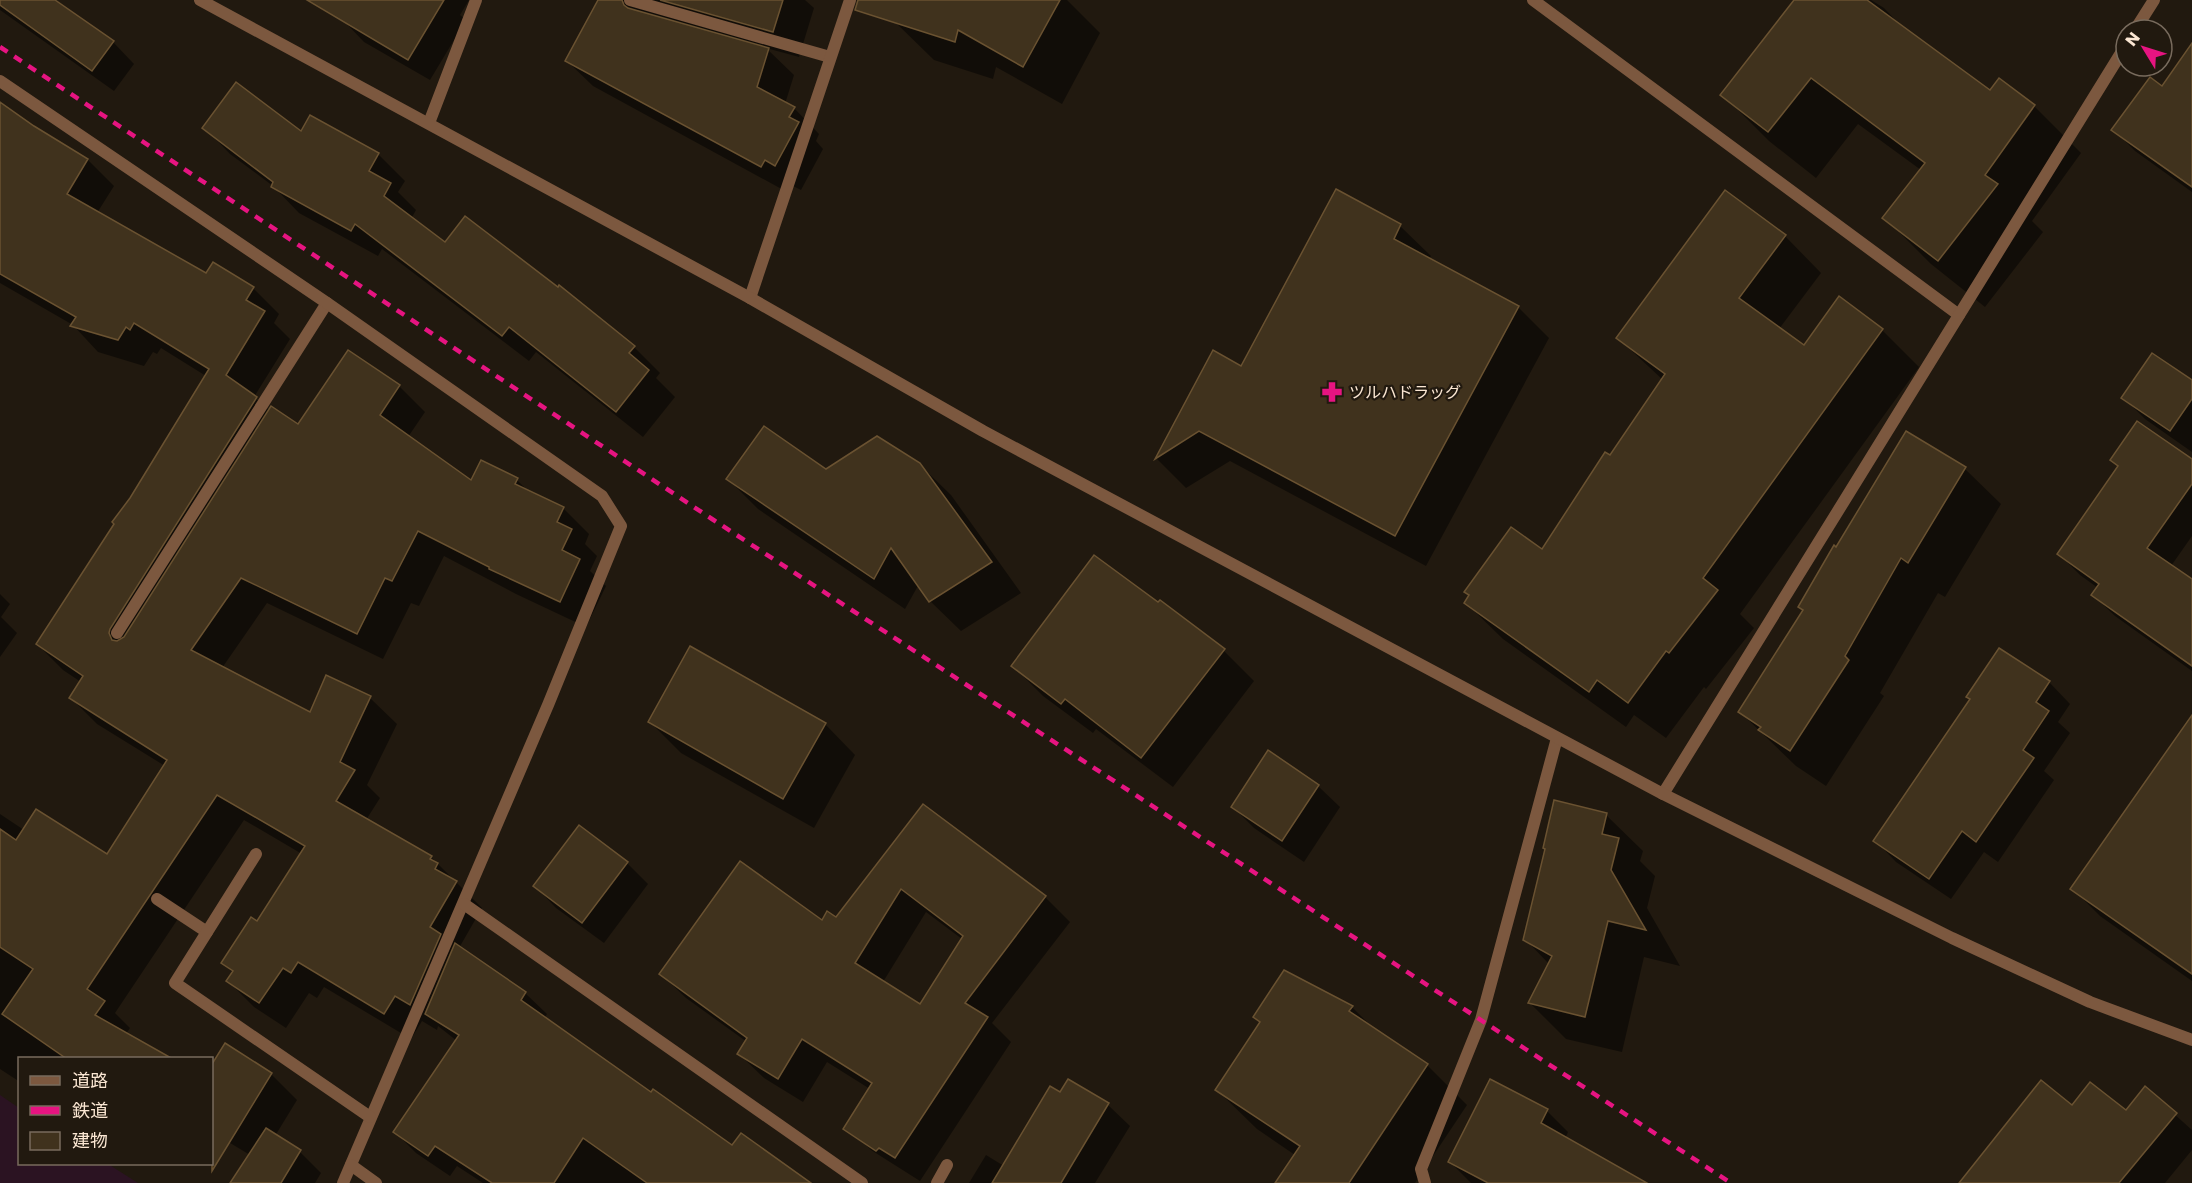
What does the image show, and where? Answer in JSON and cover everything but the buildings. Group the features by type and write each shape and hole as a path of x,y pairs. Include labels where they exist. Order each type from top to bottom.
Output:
{"street":[{"path":"200,0 750,298 994,436 1663,794 1983,953 2090,1002 2192,1040"},
{"path":"429,123 476,0"},
{"path":"630,0 830,57"},
{"path":"750,298 850,0"},
{"path":"1533,0 1959,315"},
{"path":"2143,18 2154,0"},
{"path":"1663,794 2114,64"},
{"path":"0,81 327,303 602,496 621,526 544,716 370,1117 344,1183"},
{"path":"117,633 327,303"},
{"path":"1425,1183 1421,1169 1481,1020 1557,738"},
{"path":"256,854 175,983 370,1117"},
{"path":"156,899 207,932"},
{"path":"464,904 862,1183"},
{"path":"937,1183 947,1165"},
{"path":"351,1166 376,1183"}],"shaded area":[{"path":"0,1095 18,1107 18,1165 110,1165 138,1183 0,1183"}],"railway":[{"path":"0,47 712,519 1731,1183"}],"place":[{"name":"ツルハドラッグ","path":"1332,392"}]}
